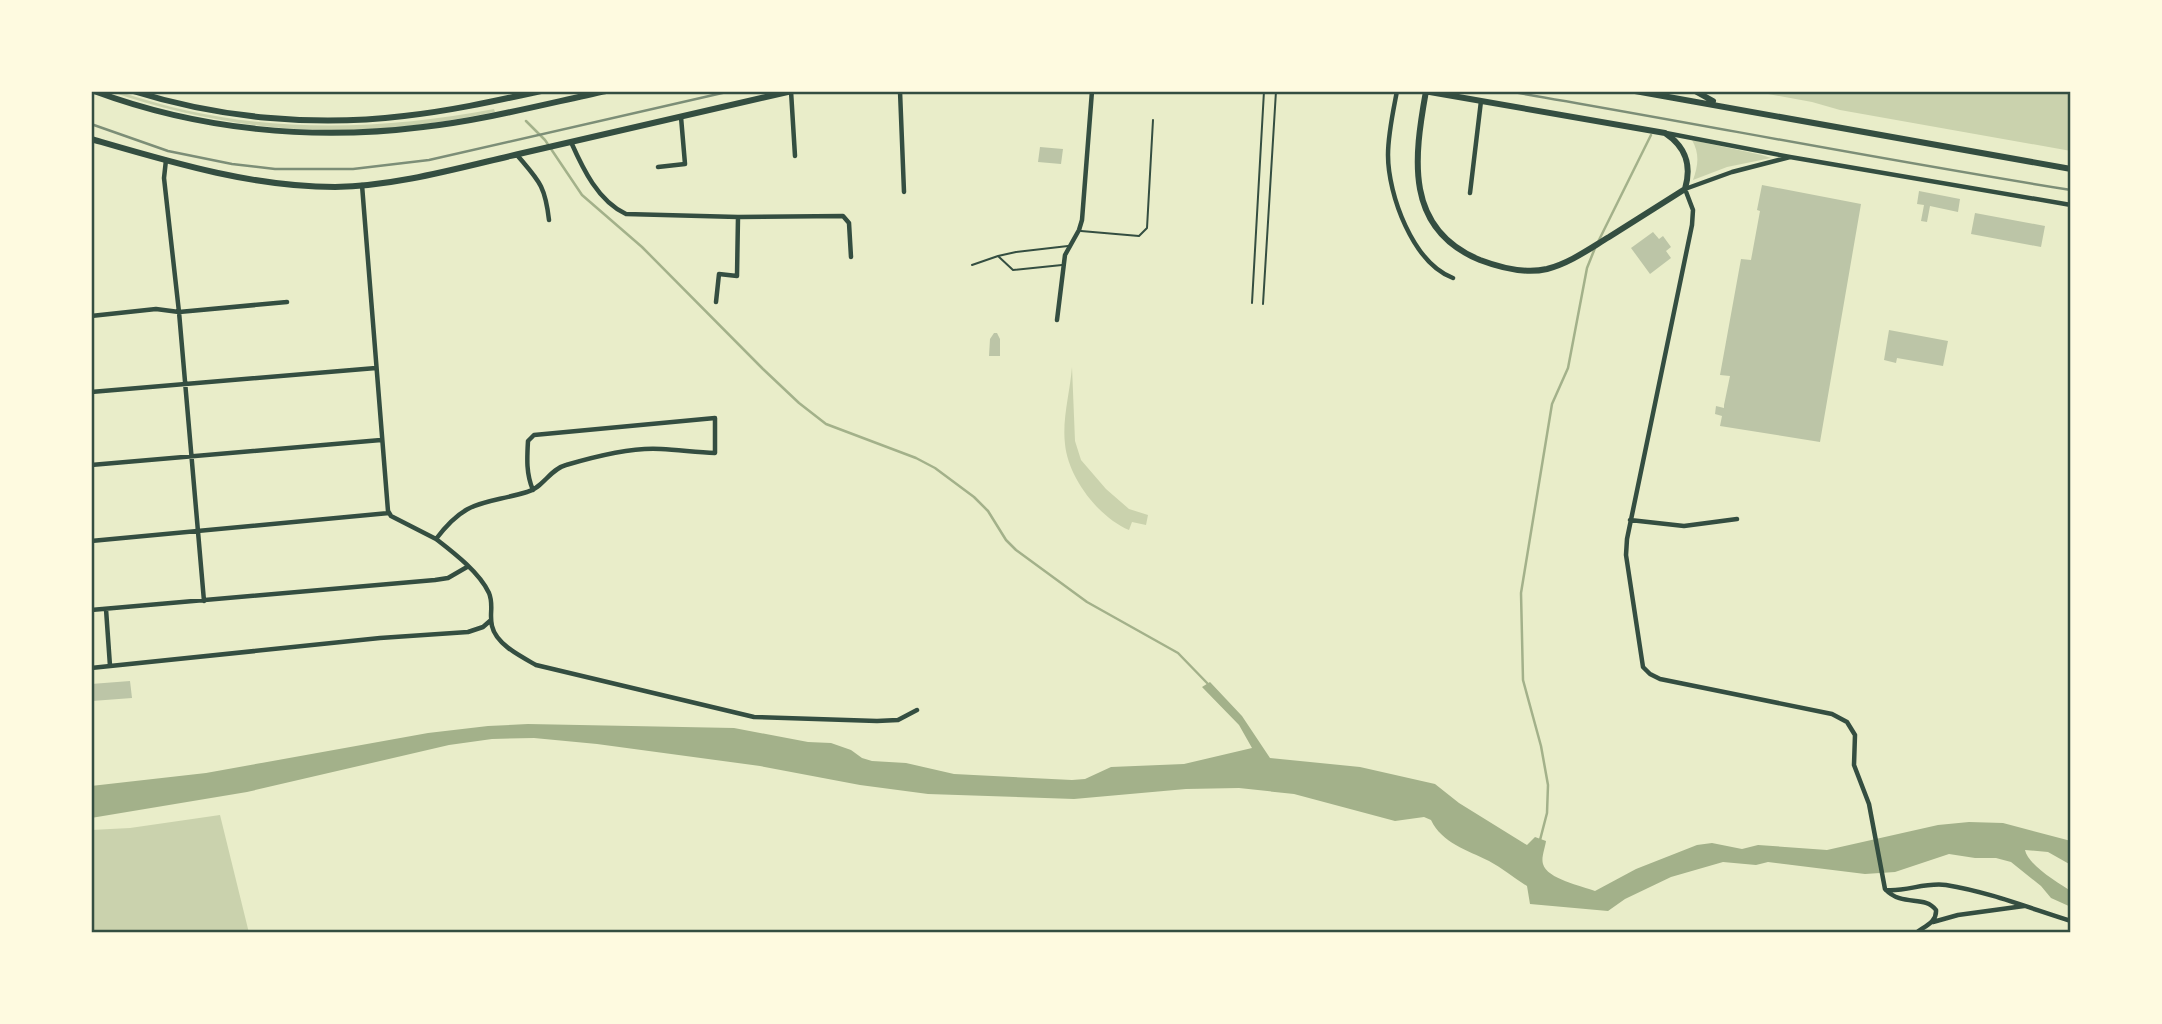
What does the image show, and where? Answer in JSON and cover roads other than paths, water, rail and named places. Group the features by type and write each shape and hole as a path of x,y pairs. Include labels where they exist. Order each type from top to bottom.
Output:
{"main road":[{"path":"93,91 173,116 264,131 350,132 404,130 459,122 578,94 606,91"},
{"path":"133,91 177,104 228,114 264,118 339,119 402,117 541,91"},
{"path":"91,139 235,177 333,187 362,185 517,155 792,91"},
{"path":"1425,91 1481,101 1665,132 1679,143 1686,158 1689,172 1685,189 1583,253 1547,269 1517,270 1488,263 1447,243 1431,221 1420,191 1418,156 1425,91"},
{"path":"1635,91 2071,169"},
{"path":"1695,91 1717,104"},
{"path":"532,93 535,106"}],"street":[{"path":"792,91 795,156"},
{"path":"900,91 904,192"},
{"path":"1057,320 1062,265 1082,220 1092,91"},
{"path":"1397,91 1388,153 1393,190 1409,231 1423,254 1437,270 1453,278"},
{"path":"1470,193 1481,101"},
{"path":"658,167 685,164 681,117"},
{"path":"1665,132 1790,157 2071,205"},
{"path":"571,142 589,178 604,198 615,209 626,214 843,216 849,223 851,257"},
{"path":"517,155 542,185 549,220"},
{"path":"1790,157 1732,172 1685,189 1693,210 1692,225 1630,520 1626,555 1643,667 1660,679 1843,718 1852,727 1855,735 1854,765 1870,810 1885,889 1899,899 1929,902 1936,916 1932,922"},
{"path":"166,160 164,178 179,312 204,601"},
{"path":"362,185 389,513"},
{"path":"716,302 719,274 737,275 738,217"},
{"path":"91,316 156,309 179,312 287,302"},
{"path":"91,392 376,368"},
{"path":"436,539 452,519 467,508 490,499 533,490 549,474 564,465 624,452 663,449 715,453 715,418 530,436 527,467 533,490"},
{"path":"91,465 382,440"},
{"path":"91,541 389,513 436,539 467,567 488,590 492,599 491,620 497,637 536,665 743,715 877,721 898,720 917,710"},
{"path":"1630,520 1684,526 1737,519"},
{"path":"91,610 435,580 448,578 467,567"},
{"path":"106,610 110,666"},
{"path":"91,668 380,638 468,632 483,627 491,620"},
{"path":"1885,889 1895,891 1921,885 1942,884 1993,894 2071,921"},
{"path":"1916,933 1932,922 1958,915 2026,906"}],"lane":[{"path":"1252,303 1264,91"},
{"path":"1263,304 1276,91"},
{"path":"1079,230 1139,236 1147,228 1153,120"},
{"path":"972,265 1016,252 1069,246"},
{"path":"998,256 1013,270 1062,265"}],"waterway":[{"path":"526,121 545,140 582,195 642,247 799,403 826,424 916,458 935,468 988,511 1006,540 1016,550 1087,602 1178,653 1209,685"},
{"path":"1598,242 1651,135"},
{"path":"1540,840 1547,813 1548,785 1541,746 1523,680 1521,593 1552,404 1568,368 1587,268 1595,248"}],"railway":[{"path":"91,124 168,151 232,164 275,169 353,169 429,160 731,91"},
{"path":"1507,91 2071,190"}]}
